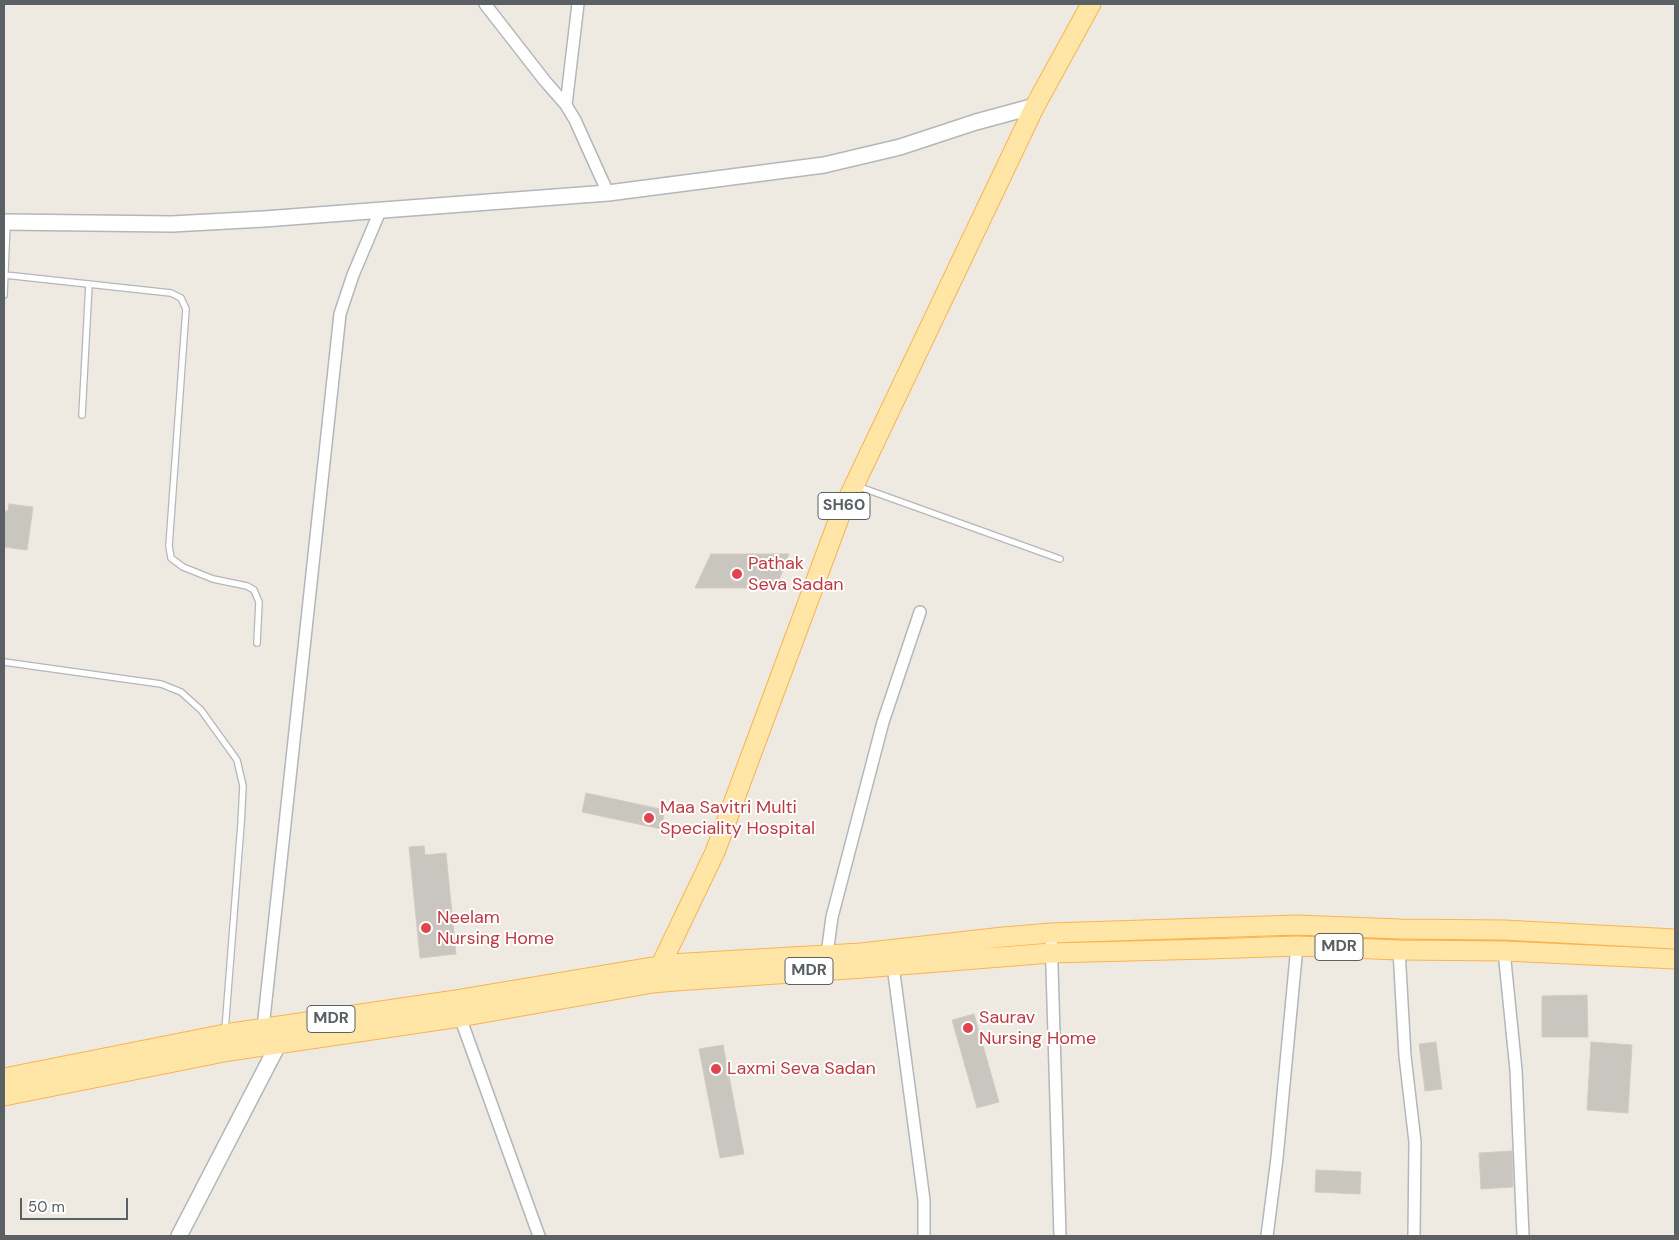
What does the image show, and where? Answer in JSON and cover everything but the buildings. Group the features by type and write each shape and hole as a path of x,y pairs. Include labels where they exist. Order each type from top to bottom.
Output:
{"main road":[{"name":"SH60","path":"656,975 714,852 841,513 1035,106 1091,4"},
{"name":"MDR","path":"4,1078 225,1034 456,1000 656,975 893,966 964,951 1003,936 1297,925 1400,929 1504,930 1675,939"},
{"name":"MDR","path":"4,1096 220,1053 460,1017 656,975 670,964 861,953 964,951 1003,958 1051,953 1297,946 1399,950 1504,950 1675,960"}],"street":[{"path":"485,4 566,105 575,120 608,193"},
{"path":"566,105 578,4"},
{"path":"5,222 172,224 380,211 608,193 824,165 900,146 1035,106"},
{"path":"263,1028 340,314 353,275 380,211"},
{"path":"827,954 832,917 883,722 920,612"},
{"path":"1051,933 1060,1236"},
{"path":"1267,1236 1278,1158 1297,946"},
{"path":"1399,950 1405,1056 1415,1142 1414,1236"},
{"path":"1504,950 1516,1070 1523,1236"},
{"path":"893,966 924,1200 924,1236"},
{"path":"460,1017 539,1236"},
{"path":"180,1236 289,1025"}],"lane":[{"path":"4,295 5,222"},
{"path":"5,275 171,293 181,298 186,310 169,546 172,558 182,567 212,579 247,586 254,590 259,602 257,643"},
{"path":"82,415 89,284"},
{"path":"854,485 1060,559"},
{"path":"4,662 160,684 181,692 201,710 237,760 242,786 241,815 225,1034"}],"place":[{"name":"Pathak Seva Sadan","path":"737,574"},
{"name":"Maa Savitri Multi Speciality Hospital","path":"649,818"},
{"name":"Neelam Nursing Home","path":"426,928"},
{"name":"Saurav Nursing Home","path":"968,1028"},
{"name":"Laxmi Seva Sadan","path":"716,1069"}]}
